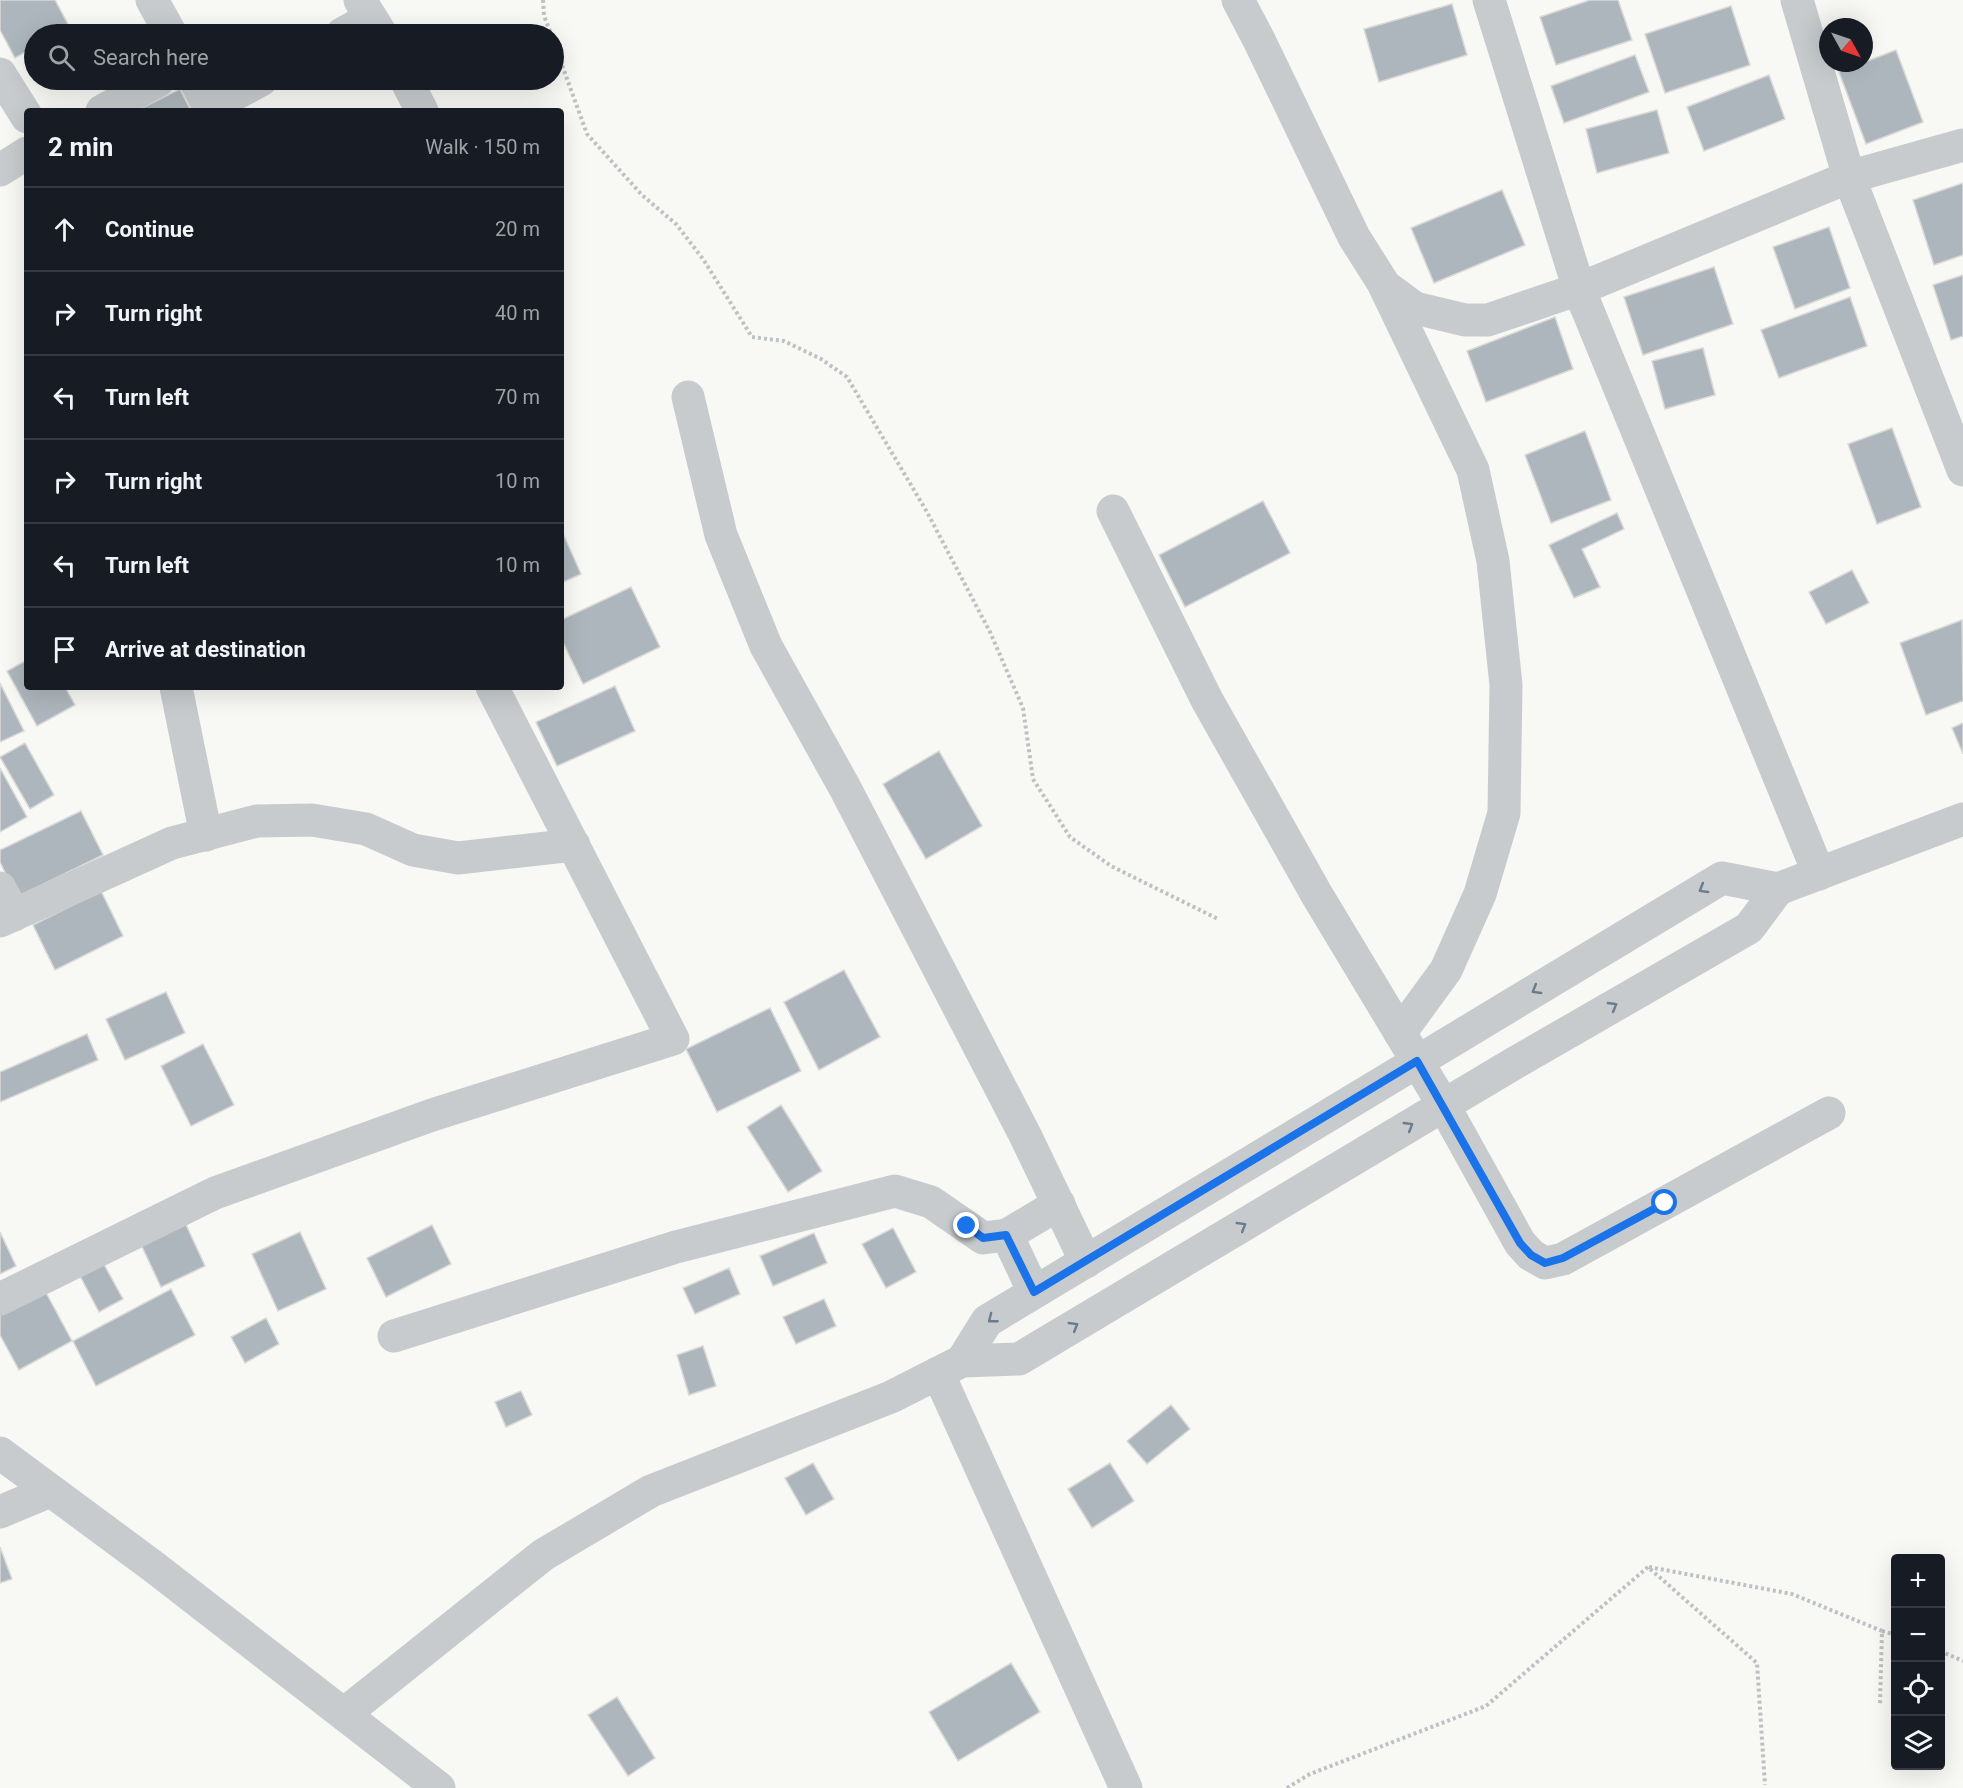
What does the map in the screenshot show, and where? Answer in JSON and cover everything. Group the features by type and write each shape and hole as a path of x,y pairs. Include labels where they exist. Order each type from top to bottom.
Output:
{"street":[{"path":"152,0 165,24"},
{"path":"1238,0 1354,237 1385,286 1473,470 1494,561 1506,685 1504,813 1480,894 1446,970 1400,1033"},
{"path":"1489,0 1579,289 1820,874"},
{"path":"1797,0 1850,177 1963,470"},
{"path":"0,74 24,112"},
{"path":"108,108 141,90"},
{"path":"200,90 209,108"},
{"path":"213,108 244,90"},
{"path":"411,90 420,108"},
{"path":"1385,286 1416,308 1477,320 1488,320 1579,289 1850,177 1963,145"},
{"path":"688,397 721,535 766,646 856,810 1059,1204 1086,1262"},
{"path":"1113,511 1207,700 1317,895 1444,1106 1520,1243 1531,1255 1545,1263 1563,1258 1829,1113"},
{"path":"177,690 206,835"},
{"path":"0,1299 215,1193 432,1115 673,1039 494,690"},
{"path":"950,1367 987,1321 1722,878 1778,889 1963,819"},
{"path":"5,908 172,843 257,821 312,820 366,829 413,850 458,858 574,845"},
{"path":"344,1714 543,1555 651,1491 891,1397 950,1367 1019,1359 1749,928 1778,889"},
{"path":"394,1336 676,1247 895,1191 931,1202 983,1238 1006,1235 1059,1204"},
{"path":"1006,1235 1034,1292"},
{"path":"950,1367 1126,1788"},
{"path":"0,1453 154,1567 439,1788"},
{"path":"0,1512 50,1491"}],"path":[{"path":"543,0 547,24"},
{"path":"564,71 587,134 642,195 676,224 703,260 752,337 784,341 821,359 847,377 927,512 990,632 1023,708 1033,779 1070,837 1111,866 1218,919"},
{"path":"1648,1566 1792,1594 1891,1634"},
{"path":"1648,1566 1757,1663 1765,1785"},
{"path":"1287,1788 1310,1774 1486,1706 1648,1566"},
{"path":"1880,1704 1882,1631"},
{"path":"1945,1653 1963,1661"}],"building":[{"path":"0,0 55,0 68,24 24,24 24,53 15,58 0,30"},
{"path":"1590,0 1618,0 1632,40 1556,65 1540,17"},
{"path":"1452,4 1467,55 1379,82 1364,29"},
{"path":"1731,6 1750,65 1665,93 1645,34"},
{"path":"1896,50 1923,122 1866,144 1839,72 1873,72 1873,59"},
{"path":"1635,55 1649,92 1564,123 1551,86"},
{"path":"1769,75 1785,119 1704,151 1687,107"},
{"path":"180,90 190,108 142,108"},
{"path":"1657,110 1669,153 1597,173 1586,129"},
{"path":"1963,183 1963,255 1934,265 1913,200"},
{"path":"1502,190 1525,245 1434,283 1411,228"},
{"path":"1829,227 1850,288 1795,309 1773,247"},
{"path":"1714,267 1733,324 1643,355 1624,297"},
{"path":"1963,275 1963,336 1951,340 1933,285"},
{"path":"1850,297 1867,346 1779,378 1761,330"},
{"path":"1555,317 1573,369 1486,402 1467,351"},
{"path":"1703,348 1715,395 1665,409 1652,361"},
{"path":"1892,428 1921,507 1877,524 1848,444"},
{"path":"1585,431 1611,500 1551,523 1525,455"},
{"path":"1263,501 1290,553 1185,607 1159,555"},
{"path":"1617,513 1624,529 1582,549 1600,587 1574,598 1549,545"},
{"path":"564,536 581,574 564,582"},
{"path":"1852,570 1869,603 1826,624 1809,592"},
{"path":"631,587 660,647 583,684 564,644 564,619"},
{"path":"1962,620 1963,701 1926,715 1900,643"},
{"path":"24,662 24,690 67,690 75,705 37,726 7,671"},
{"path":"0,683 24,731 0,742"},
{"path":"615,686 635,731 557,766 536,722"},
{"path":"1963,723 1963,754 1952,728"},
{"path":"25,743 54,795 30,809 0,757"},
{"path":"939,751 982,826 926,859 883,784"},
{"path":"0,768 27,817 0,832"},
{"path":"81,811 103,855 17,897 0,862 0,850"},
{"path":"101,891 123,936 55,970 33,925"},
{"path":"844,970 880,1037 819,1070 784,1002"},
{"path":"166,992 185,1033 125,1060 106,1019"},
{"path":"770,1008 801,1071 717,1112 686,1049"},
{"path":"87,1034 98,1060 0,1102 0,1072"},
{"path":"203,1044 234,1105 191,1126 161,1066"},
{"path":"781,1105 822,1171 788,1192 747,1127"},
{"path":"182,1216 205,1266 161,1287 138,1238"},
{"path":"432,1225 451,1264 386,1297 367,1258"},
{"path":"893,1228 916,1272 886,1288 862,1244"},
{"path":"0,1232 16,1266 0,1274"},
{"path":"300,1232 326,1289 278,1311 252,1254"},
{"path":"814,1233 827,1263 773,1286 760,1256"},
{"path":"102,1261 123,1299 99,1312 79,1274"},
{"path":"729,1268 740,1294 695,1314 683,1288"},
{"path":"44,1289 72,1341 19,1370 0,1335 0,1313"},
{"path":"171,1289 195,1335 96,1386 73,1341"},
{"path":"824,1299 836,1326 796,1344 783,1317"},
{"path":"266,1318 279,1344 245,1363 231,1337"},
{"path":"703,1346 716,1386 689,1395 677,1355"},
{"path":"521,1391 532,1415 506,1427 495,1402"},
{"path":"1171,1405 1190,1429 1147,1464 1127,1441"},
{"path":"813,1463 834,1499 806,1515 785,1478"},
{"path":"1110,1463 1134,1501 1092,1528 1068,1489"},
{"path":"0,1547 12,1579 0,1583"},
{"path":"1011,1663 1040,1712 958,1761 929,1712"},
{"path":"617,1697 655,1758 628,1776 588,1715"}],"route":[{"path":"967,1226 983,1238 1006,1235 1034,1292 1417,1061 1520,1243 1531,1255 1545,1263 1563,1258 1665,1203"}]}
